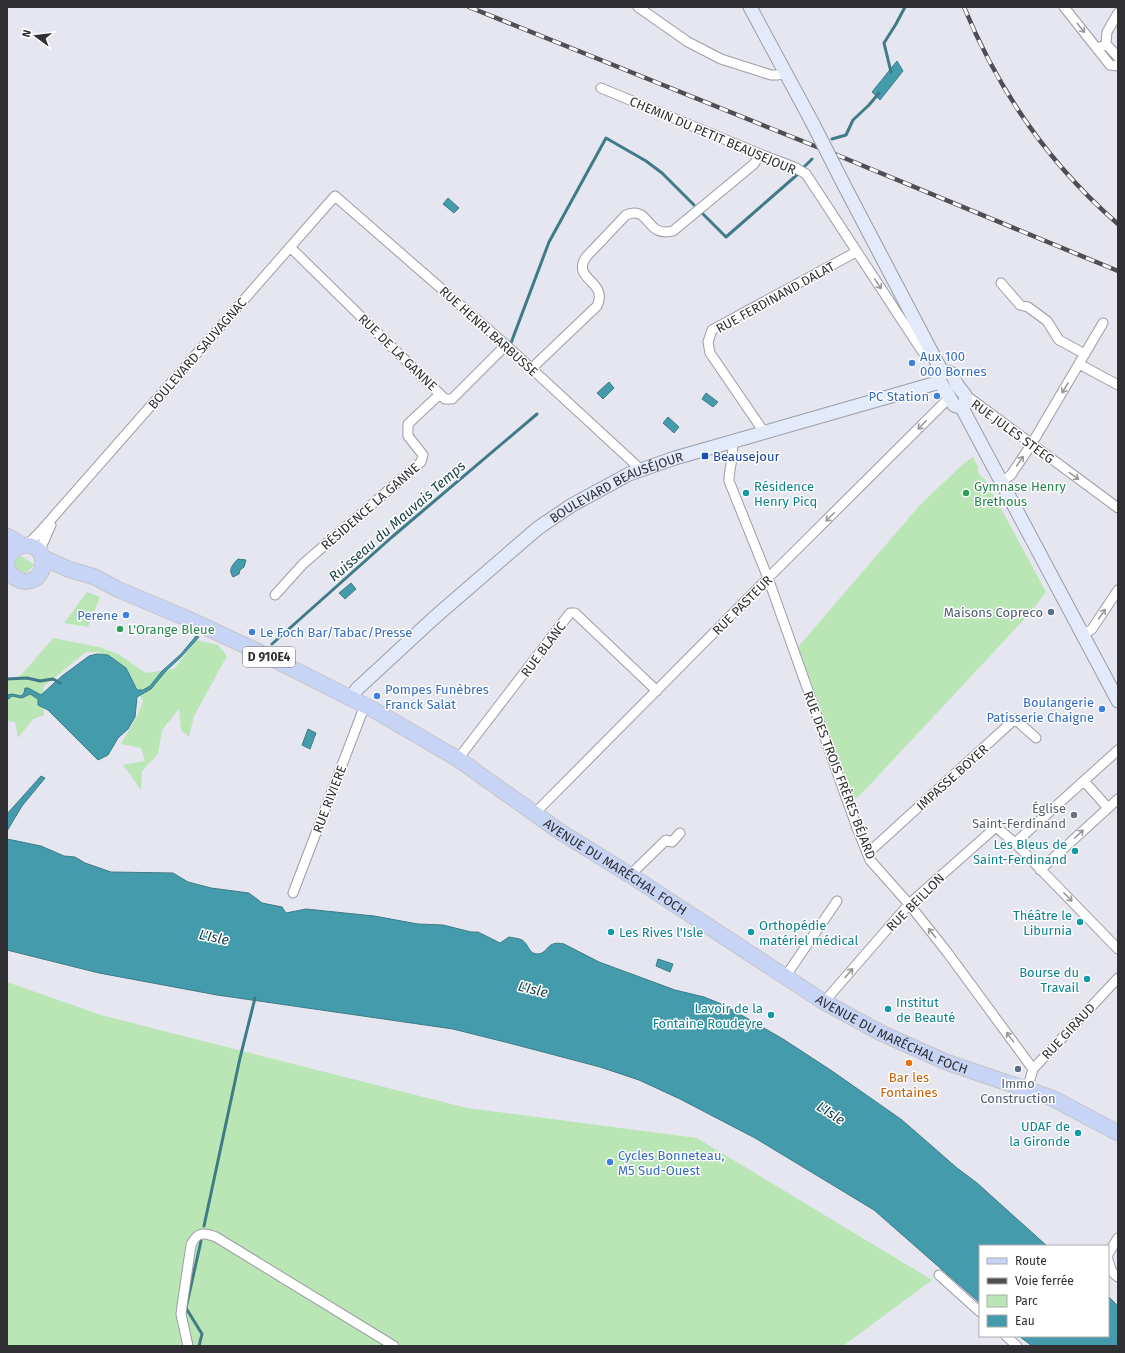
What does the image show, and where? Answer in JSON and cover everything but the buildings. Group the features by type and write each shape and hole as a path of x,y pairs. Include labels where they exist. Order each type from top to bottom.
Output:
{"main road":[{"path":"750,7 812,122 935,359 949,396 954,405 957,407 964,402"},
{"path":"941,377 947,372 952,374 957,385 965,395 964,402 1001,482 1118,701"},
{"name":"BOULEVARD BEAUSÉJOUR","path":"351,698 357,689 435,617 538,528 572,505 639,470 941,377"},
{"path":"7,536 11,557 12,576 21,581 32,580 40,574 43,562 40,554 35,548 11,557"},
{"name":"AVENUE DU MARÉCHAL FOCH","path":"40,554 68,569 95,577 117,589"},
{"name":"AVENUE DU MARÉCHAL FOCH","path":"40,574 55,572 117,589 191,620 365,705 458,759 565,835 630,875 824,1002 881,1033 940,1059 1052,1098 1118,1133"}],"street":[{"path":"638,7 688,42 721,59 771,75 778,75 785,72"},
{"path":"1064,7 1110,65 1118,66"},
{"path":"1118,14 1107,32 1106,44 1118,57"},
{"path":"1097,48 1106,44"},
{"name":"CHEMIN DU PETIT BEAUSEJOUR","path":"602,88 794,167 806,174 922,351 935,359"},
{"path":"532,368 598,306 601,298 600,292 582,270 582,263 626,215 632,212 642,214 657,231 665,233 673,231 754,164 760,154"},
{"name":"RUE HENRI BARBUSSE","path":"335,196 532,368 636,465 639,470"},
{"name":"BOULEVARD SAUVAGNAC","path":"11,557 32,540 59,510 335,196"},
{"name":"RUE DE LA GANNE","path":"290,247 445,399 452,399 506,345"},
{"name":"RUE FERDINAND DALAT","path":"764,432 710,353 708,342 712,330 856,252"},
{"path":"1001,283 1020,306 1028,308 1047,321 1059,340 1085,354"},
{"path":"1001,482 1011,475 1031,445 1103,323"},
{"path":"1079,364 1118,385"},
{"name":"RÉSIDENCE LA GANNE","path":"275,595 303,564 421,462 423,455 408,436 408,424 440,394"},
{"name":"RUE PASTEUR","path":"535,813 946,401 949,396"},
{"name":"RUE JULES STEEG","path":"964,402 971,399 1031,445 1118,508"},
{"name":"RUE DES TROIS FRÈRES BÉJARD","path":"732,442 734,451 729,480 768,578 870,860 909,904 947,952 1033,1068"},
{"name":"BOULEVARD SAUVAGNAC","path":"40,554 45,536 59,510"},
{"path":"1083,636 1092,629 1118,590"},
{"name":"RUE BLANC","path":"458,759 570,613 576,613 656,691"},
{"name":"RUE RIVIERE","path":"293,893 365,705"},
{"name":"IMPASSE BOYER","path":"868,853 1015,719 1036,738"},
{"path":"1118,750 1015,843 1118,949"},
{"path":"1084,781 1108,808"},
{"path":"1040,870 1118,799"},
{"name":"RUE BEILLON","path":"824,1002 909,904 996,827 1015,843"},
{"path":"630,875 666,840 672,842 680,833"},
{"path":"784,977 837,901"},
{"name":"RUE GIRAUD","path":"1028,1090 1033,1068 1118,978"},
{"path":"188,1346 182,1306 191,1245 194,1238 200,1234 207,1234 216,1237 394,1346"},
{"path":"1109,1252 1118,1238"},
{"path":"1109,1263 1112,1272 1118,1277"},
{"path":"939,1275 979,1311"},
{"path":"1007,1337 1017,1346"}],"green space":[{"path":"973,457 979,469 977,470 982,478 984,478 1046,592 1031,612 854,800 798,647 920,505 963,464"},
{"path":"18,554 35,565 27,572 23,573 15,568 15,559"},
{"path":"87,592 100,597 88,627 64,623"},
{"path":"53,638 99,647 118,654 146,673 174,669 196,640 218,645 227,656 194,716 189,737 181,730 179,709 162,730 158,754 142,771 141,790 123,765 145,761 141,748 121,744 137,716 143,701 126,671 99,652 86,652 43,687 44,715 33,719 18,738 15,722 7,721 7,682 22,674"},
{"path":"7,982 101,1015 467,1108 697,1138 932,1280 843,1346 7,1346"}],"water":[{"path":"897,61 903,71 880,100 872,92"},
{"path":"448,198 459,208 454,213 443,204"},
{"path":"609,382 614,388 603,399 597,393"},
{"path":"706,393 718,402 713,407 702,399"},
{"path":"668,417 679,427 674,433 663,423"},
{"path":"238,559 246,560 244,567 240,570 239,574 233,577 231,568"},
{"path":"351,583 356,589 345,599 339,593"},
{"path":"196,636 199,637 151,689 137,697 135,717 128,729 118,738 108,755 98,760 48,710 38,705 38,699 30,694 22,698 12,696 7,700 7,695 12,694 21,696 24,693 25,688 28,688 41,695 62,676 89,656 97,654 108,655 126,668 137,690 143,690 150,686 162,671 181,654"},
{"path":"308,729 316,733 310,749 302,745"},
{"path":"41,776 45,778 22,806 7,831 7,814"},
{"name":"L'Isle","path":"7,839 41,846 64,856 75,857 85,863 111,872 173,873 188,882 211,888 249,893 262,903 282,907 286,913 306,909 374,916 418,924 443,925 471,932 478,932 500,943 509,937 519,939 522,940 530,951 535,954 542,953 551,945 558,943 564,944 599,962 675,990 704,997 724,1005 783,1039 902,1120 957,1168 977,1183 1046,1245 979,1245 979,1302 874,1210 755,1138 680,1099 639,1080 600,1067 453,1029 217,995 99,973 7,950"},
{"path":"658,959 673,964 670,972 656,966"},
{"path":"1109,1297 1118,1306 1118,1346 1032,1346 1020,1337 1109,1337"}],"waterway":[{"name":"Ruisseau du Mauvais Temps","path":"891,72 884,43 905,7"},
{"name":"Ruisseau du Mauvais Temps","path":"832,139 846,135 853,120 879,93"},
{"name":"Ruisseau du Mauvais Temps","path":"511,343 549,242 606,138 646,161 662,173 694,205"},
{"name":"Ruisseau du Mauvais Temps","path":"804,167 812,159"},
{"name":"Ruisseau du Mauvais Temps","path":"699,210 726,237 798,174"},
{"name":"Ruisseau du Mauvais Temps","path":"272,644 392,537 537,414"},
{"path":"7,679 27,678 40,681 53,679 60,683"},
{"path":"204,1226 240,1058 255,998"},
{"path":"199,1346 202,1334 186,1308 201,1241"}],"railway":[{"path":"469,7 837,155 1118,271"},
{"path":"964,7 993,68 1028,125 1070,177 1118,224"}],"place":[{"name":"Aux 100 000 Bornes","path":"912,363"},
{"name":"PC Station","path":"937,396"},
{"name":"Beausejour","path":"705,456"},
{"name":"Résidence Henry Picq","path":"746,493"},
{"name":"Gymnase Henry Brethous","path":"966,493"},
{"name":"Maisons Copreco","path":"1051,612"},
{"name":"Perene","path":"126,615"},
{"name":"L'Orange Bleue","path":"120,629"},
{"name":"Le Foch Bar/Tabac/Presse","path":"252,632"},
{"name":"Pompes Funèbres Franck Salat","path":"377,696"},
{"name":"Boulangerie Patisserie Chaigne","path":"1102,709"},
{"name":"Église Saint-Ferdinand","path":"1074,815"},
{"name":"Les Bleus de Saint-Ferdinand","path":"1075,851"},
{"name":"Théâtre le Liburnia","path":"1080,922"},
{"name":"Les Rives l'Isle","path":"611,932"},
{"name":"Orthopédie matériel médical","path":"751,932"},
{"name":"Bourse du Travail","path":"1087,979"},
{"name":"Institut de Beauté","path":"888,1009"},
{"name":"Lavoir de la Fontaine Roudeyre","path":"771,1015"},
{"name":"Bar les Fontaines","path":"909,1063"},
{"name":"Immo Construction","path":"1018,1069"},
{"name":"UDAF de la Gironde","path":"1078,1133"},
{"name":"Cycles Bonneteau, M5 Sud-Ouest","path":"610,1162"}]}
